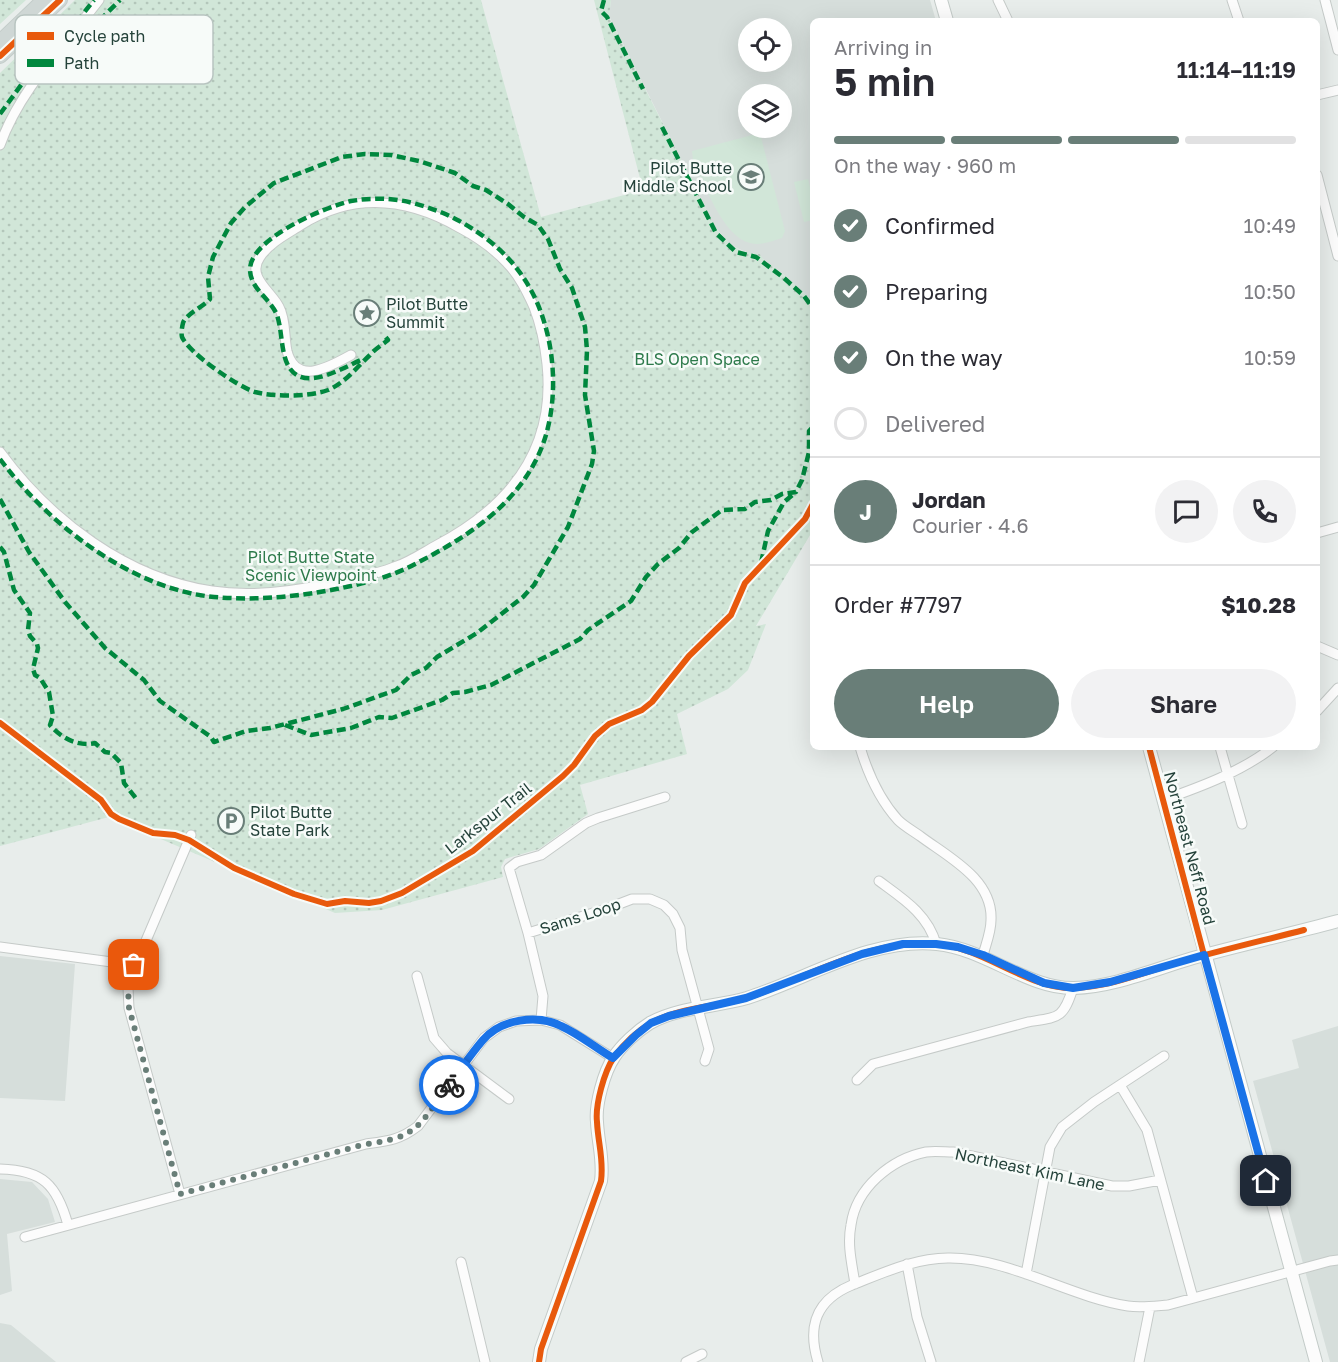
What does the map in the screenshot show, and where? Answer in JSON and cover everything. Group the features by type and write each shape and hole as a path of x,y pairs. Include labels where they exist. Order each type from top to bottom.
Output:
{"main road":[{"path":"28,15 44,0"},
{"path":"44,15 60,0"},
{"path":"0,42 15,28"},
{"path":"0,56 15,42"}],"street":[{"path":"87,15 99,0"},
{"path":"941,0 945,18"},
{"path":"998,0 1007,18"},
{"path":"1232,0 1238,18"},
{"path":"1325,0 1338,50"},
{"path":"0,145 14,115 33,84"},
{"path":"1320,94 1338,90"},
{"path":"1320,187 1338,256"},
{"path":"0,452 38,499 71,526 104,549 146,573 189,588 227,594 268,593 307,588 374,574 400,566 455,536 483,516 508,493 528,465 539,441 547,411 549,381 545,346 535,310 508,263 490,248 447,220 402,204 372,202 348,206 306,222 266,250 258,259 255,270 264,290 281,310 287,351 297,368 315,371 330,367 351,355"},
{"path":"1320,531 1338,527"},
{"path":"1320,647 1338,655"},
{"path":"1320,708 1338,688"},
{"path":"861,750 866,767 881,798 899,821 966,869 981,886 991,911 983,955"},
{"name":"Northeast Neff Road","path":"1150,750 1316,1362"},
{"path":"1221,750 1242,824"},
{"path":"1163,800 1228,774 1268,750"},
{"path":"541,1020 543,996 509,868 517,862 541,855 586,823 665,797"},
{"path":"180,1194 129,1008 128,988 134,965 190,835"},
{"path":"879,881 915,908 934,933 936,944"},
{"name":"Sams Loop","path":"528,933 632,899 650,899 664,905 680,928 682,950 709,1049 705,1061"},
{"path":"540,1362 541,1349 601,1181 603,1156 596,1120 601,1089 613,1058 651,1023 669,1016 746,998 887,946 917,943 958,947 983,955 1044,983 1073,988 1110,982 1338,921"},
{"path":"0,947 134,965"},
{"path":"417,976 434,1038 447,1053 509,1099"},
{"path":"857,1080 873,1064 1060,1015 1066,1009 1073,988"},
{"path":"25,1237 366,1144 390,1141 405,1136 418,1126 484,1038 499,1027 516,1021 541,1020 560,1025 613,1058"},
{"path":"1026,1274 1050,1147 1062,1127 1164,1056"},
{"path":"1120,1085 1147,1130 1193,1298"},
{"name":"Northeast Kim Lane","path":"855,1284 849,1253 851,1223 861,1197 878,1175 901,1160 927,1152 953,1152 1112,1186 1129,1186 1160,1180"},
{"path":"0,1169 15,1169 39,1176 53,1189 62,1202 68,1225"},
{"path":"818,1362 814,1348 813,1328 818,1312 828,1299 855,1284 907,1264 928,1259 949,1257 973,1260 1128,1306 1168,1305 1338,1260"},
{"path":"461,1262 486,1362"},
{"path":"907,1264 917,1317 931,1362"},
{"path":"1139,1362 1150,1306"},
{"path":"686,1362 702,1354"}],"shaded area":[{"name":"Pilot Butte Middle School","path":"611,0 930,0 935,18 810,18 810,297 763,259 732,246 715,227 609,16"},
{"path":"0,956 75,964 65,1101 0,1098"},
{"path":"1338,1026 1338,1362 1330,1362 1253,1081 1299,1068 1292,1040"},
{"path":"0,1179 32,1182 48,1199 55,1222 7,1234 12,1291 0,1295"},
{"path":"0,1323 11,1325 56,1362 0,1362"}],"green space":[{"path":"0,0 26,0 0,24"},
{"name":"Pilot Butte State Scenic Viewpoint","path":"75,0 481,0 541,217 643,190 594,0 611,0 609,17 715,227 724,238 740,250 760,254 763,259 810,297 810,535 756,626 766,624 748,670 728,689 677,714 687,754 580,785 588,814 539,849 505,859 501,867 503,877 382,910 335,913 109,817 0,846 0,73 15,58 15,84 213,84 213,15 60,15"},
{"path":"741,138 761,138 785,231 782,238 766,243 750,243 731,230 709,195 693,160 692,151"},
{"path":"808,179 810,221 804,222 794,182"}],"marked path":[{"path":"82,15 94,0"},
{"path":"105,15 120,0"},
{"path":"604,0 601,11 607,17 643,89"},
{"path":"0,114 22,84"},
{"path":"662,127 716,233 736,252 756,257 784,278 810,304"},
{"path":"0,499 29,552 65,602 105,648 144,680 160,701 211,737 214,742 246,731 270,728 343,709 396,690 411,675 426,668 437,657 477,633 523,597 534,585 568,527 592,464 594,451 585,395 587,350 585,327 572,288 560,269 548,239 538,225 486,190 473,186 455,173 419,161 391,155 365,154 342,157 274,183 245,207 231,223 213,257 208,277 210,299 185,320 182,332 186,344 226,377 255,392 281,395 311,394 334,387 388,340 384,335"},
{"path":"0,459 42,507 67,529 122,567 152,581 183,591 214,597 239,598 302,595 367,582 405,569 452,543 500,508 514,493 536,460 545,439 553,393 553,369 550,345 536,300 525,280 509,259 489,240 455,219 417,204 390,199 351,201 308,217 276,235 263,246 254,257 250,269 253,282 277,315 284,354 289,367 297,375 317,378 361,360"},
{"path":"285,725 311,735 351,728 379,717 392,718 442,700 453,693 491,685 580,639 588,630 631,601 646,577 658,564 679,548 692,532 722,510 745,509 755,502 771,500 782,494 796,492 802,480 809,452 810,430"},
{"path":"761,563 768,531 784,502 796,492"},
{"path":"0,547 4,552 14,590 30,613 28,630 38,648 33,669 49,692 53,716 50,725 70,740 82,744 95,743 105,752 111,753 121,763 124,783 138,801"}],"cycle path":[{"path":"44,15 60,0"},
{"path":"0,56 15,42"},
{"name":"Larkspur Trail","path":"0,723 101,800 111,814 119,819 153,833 175,835 189,840 234,868 294,894 327,904 345,901 369,903 381,901 402,893 473,851 563,776 595,736 609,724 642,710 652,702 689,656 731,615 745,583 805,519 810,510"},
{"path":"1150,750 1204,955"},
{"path":"539,1362 541,1349 601,1181 597,1115 604,1080 610,1063 618,1052 651,1023 686,1010 747,998 865,953 914,943 956,947 1041,983 1075,988 1113,982 1304,930"}],"way so far":[{"path":"134,965 128,988 129,1008 180,1194 366,1144 390,1141 405,1136 418,1126 449,1085"}],"place":[{"name":"Pilot Butte Middle School","path":"751,177"},
{"name":"Pilot Butte Summit","path":"367,313"},
{"name":"Pilot Butte State Park","path":"231,821"}],"route":[{"path":"449,1085 484,1038 499,1027 516,1021 541,1020 560,1025 613,1058 651,1023 669,1016 746,998 887,946 917,943 958,947 983,955 1020,974 1044,983 1073,988 1110,982 1204,955 1266,1181"}],"park label":[{"name":"BLS Open Space","path":"697,359"}]}
